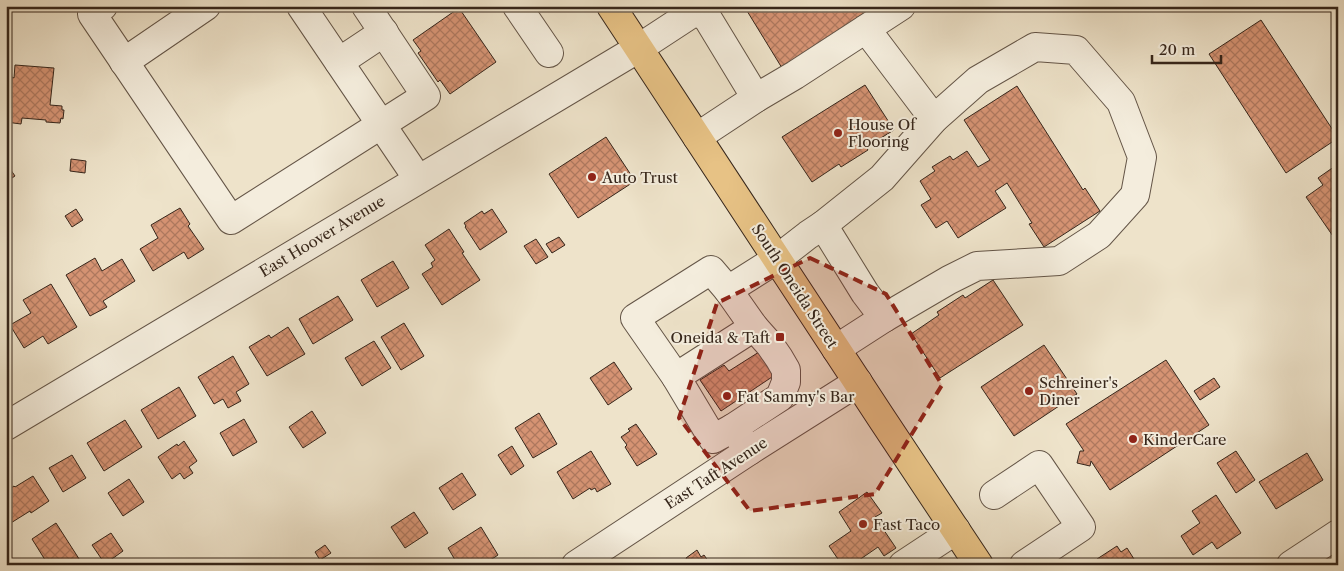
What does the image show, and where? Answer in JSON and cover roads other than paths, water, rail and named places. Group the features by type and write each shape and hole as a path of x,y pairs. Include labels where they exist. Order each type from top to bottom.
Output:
{"main road":[{"name":"South Oneida Street","path":"611,6 980,565"}],"street":[{"path":"103,6 92,14 231,220 426,96 366,6"},
{"path":"124,62 206,6"},
{"path":"301,6 418,179"},
{"path":"517,6 549,52"},
{"path":"697,137 756,98 795,76 901,6"},
{"name":"East Hoover Avenue","path":"6,426 639,48 694,12 701,13 708,19 756,98"},
{"path":"866,29 934,119"},
{"path":"339,62 384,32"},
{"path":"728,290 777,259 882,178 934,119 978,80 1035,47 1076,50 1121,102 1142,158 1135,195 1099,235 1060,261 977,266 884,318 836,349"},
{"path":"823,225 865,293 884,318"},
{"path":"712,270 728,290 779,358 786,370 786,382 780,397 733,428 712,439 676,377 635,318 712,270"},
{"path":"676,377 754,327"},
{"name":"East Taft Avenue","path":"576,565 858,382"},
{"path":"733,428 749,451"},
{"path":"994,495 1039,465 1081,527 1024,565"},
{"path":"903,565 956,530"},
{"path":"1292,565 1338,534"}],"place":[{"name":"House Of Flooring","path":"838,133"},
{"name":"Auto Trust","path":"592,177"},
{"name":"Oneida & Taft","path":"780,337"},
{"name":"Schreiner's Diner","path":"1029,391"},
{"name":"Fat Sammy's Bar","path":"727,396"},
{"name":"KinderCare","path":"1133,439"},
{"name":"Fast Taco","path":"863,524"}]}
